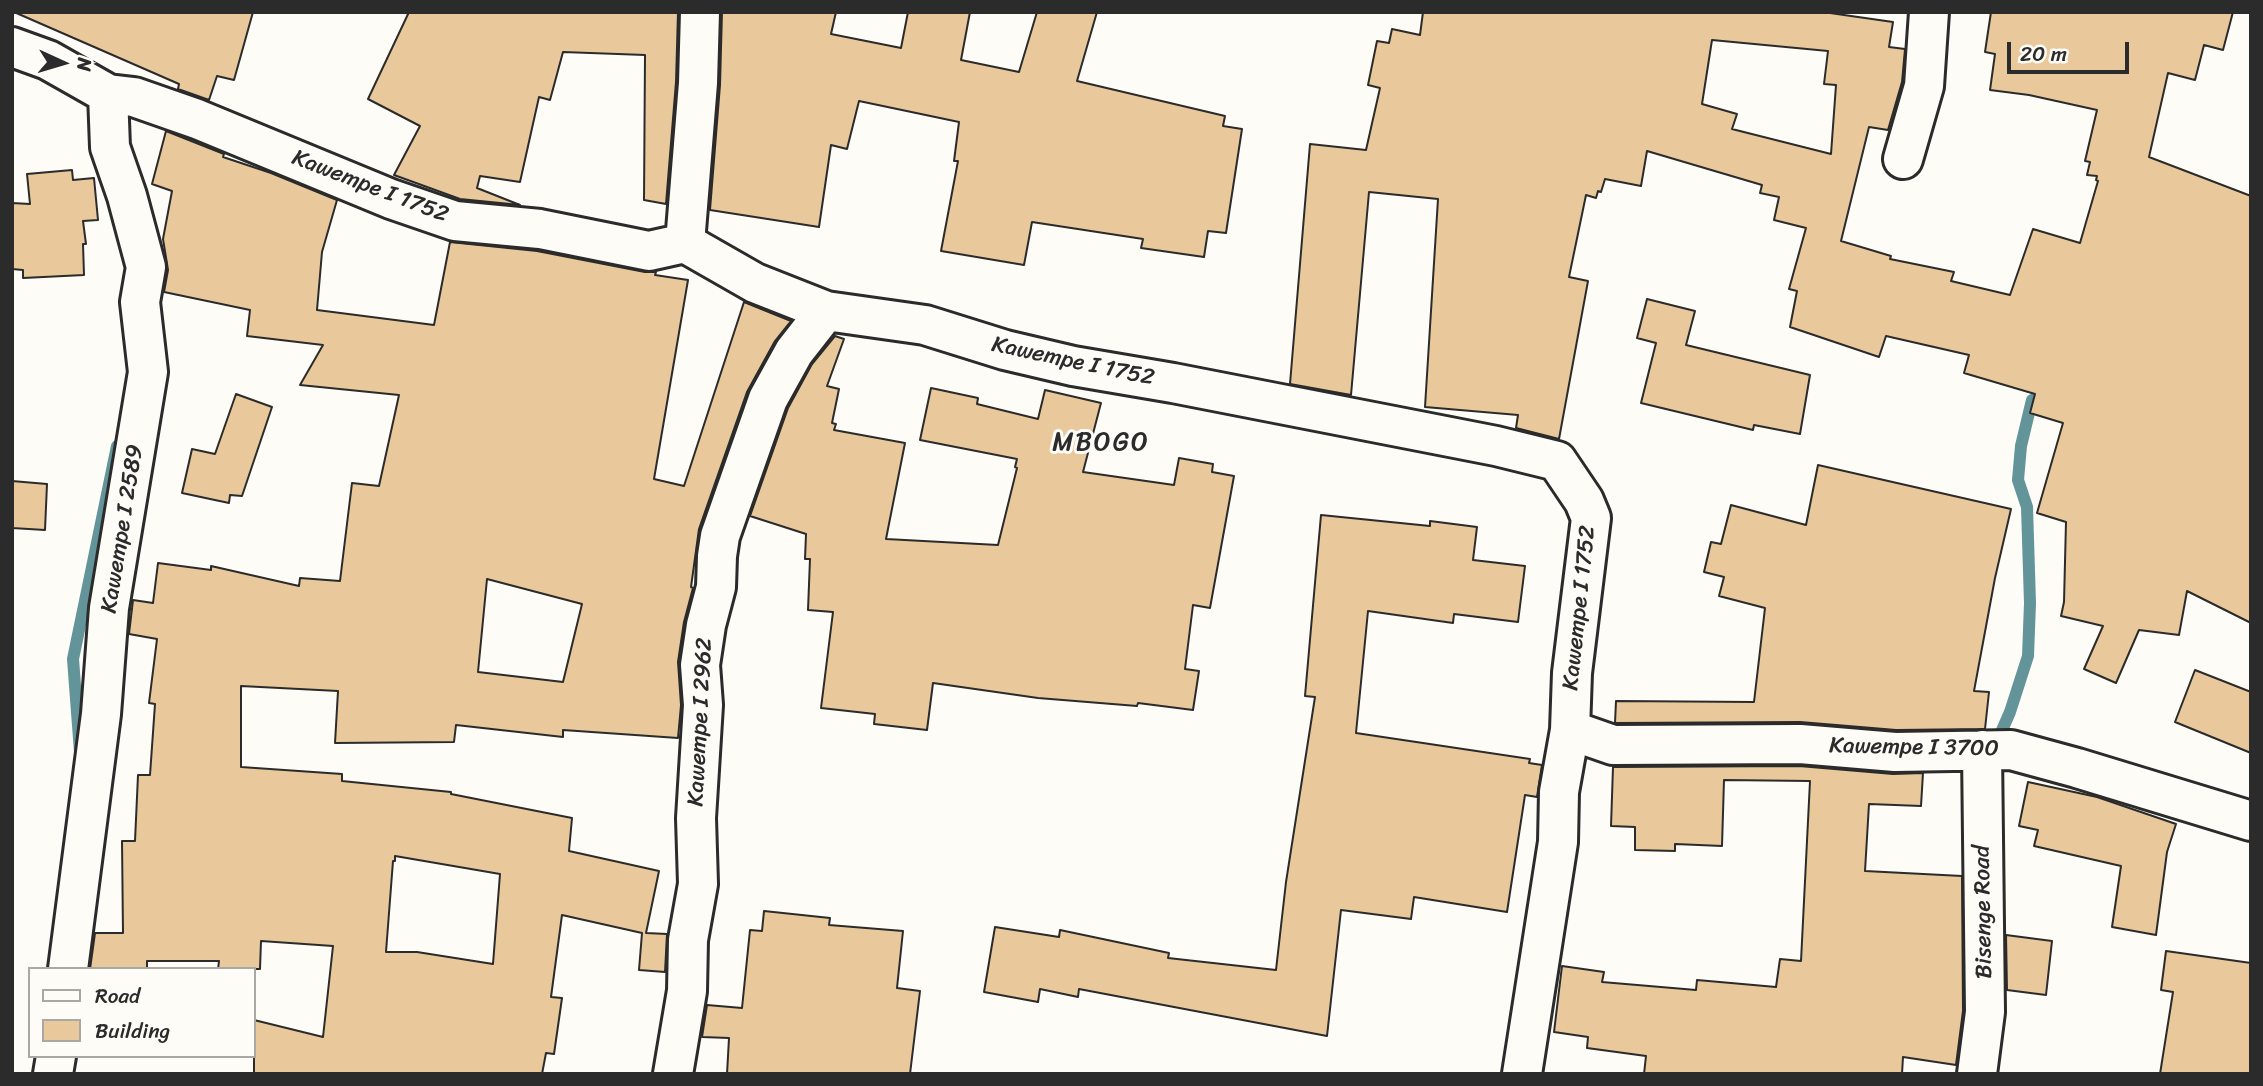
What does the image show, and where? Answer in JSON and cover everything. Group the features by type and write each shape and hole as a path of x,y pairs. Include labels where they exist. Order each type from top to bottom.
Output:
{"street":[{"path":"685,243 701,12"},
{"path":"1903,159 1924,86 1929,12"},
{"name":"Kawempe I 1752","path":"12,47 48,60 108,94 134,97 197,119 391,199 455,221 540,229 649,251 685,243 755,283 827,311 925,325 1005,350 1073,366 1520,451 1557,461 1584,501 1591,518 1572,673 1570,730 1559,792 1558,842 1522,1074"},
{"name":"Kawempe I 2589","path":"68,967 101,713 109,608 148,373 140,302 146,267 127,196 110,147 108,94"},
{"name":"Kawempe I 2962","path":"673,1074 687,991 688,940 698,884 696,818 703,705 700,665 706,625 716,587 716,556 720,536 768,399 794,352 827,311"},
{"name":"Kawempe I 3700","path":"1570,730 1613,745 1800,744 1895,752 2011,750 2251,821"},
{"name":"Bisenge Road","path":"1977,1074 1985,1012 1982,750"}],"building":[{"path":"14,12 253,12 234,80 217,76 209,100 178,89 179,84"},
{"path":"409,12 678,12 676,82 666,204 644,200 645,55 563,52 550,100 539,97 520,182 480,176 477,188 520,205 460,199 394,175 420,126 368,99"},
{"path":"722,12 836,12 831,34 901,48 908,12 970,12 961,60 1019,72 1037,12 1097,12 1077,81 1225,116 1223,126 1242,129 1226,233 1208,231 1204,257 1141,248 1143,239 1032,222 1024,265 941,251 958,161 954,161 959,122 859,101 847,149 831,145 819,227 710,210 720,85"},
{"path":"1423,12 1823,12 1893,22 1889,47 1905,49 1902,82 1888,130 1869,127 1841,241 1891,256 1890,259 1954,272 1951,281 2010,295 2033,229 2080,243 2098,181 2097,176 2087,175 2090,162 2085,161 2097,110 2029,95 1990,90 1995,54 1985,52 1991,12 2233,12 2223,50 2204,45 2195,80 2168,73 2149,157 2251,196 2251,623 2187,591 2179,635 2139,630 2116,683 2084,669 2103,626 2061,616 2064,602 2066,522 2037,513 2063,423 2030,413 2035,394 1964,373 1969,355 1886,336 1879,357 1790,327 1797,291 1789,289 1806,228 1774,220 1779,197 1760,193 1762,185 1647,151 1641,186 1605,179 1596,198 1586,195 1569,277 1588,281 1559,439 1516,428 1518,415 1425,407 1438,199 1369,192 1351,395 1290,384 1310,144 1366,150 1380,88 1368,85 1377,41 1389,43 1392,29 1420,35","holes":["1712,40 1828,51 1824,84 1836,85 1831,154 1732,129 1737,114 1702,104"]},
{"path":"166,131 224,154 223,157 337,200 322,252 317,310 434,325 450,242 537,251 688,280 654,479 684,486 744,302 791,321 775,341 747,392 699,529 693,588 678,662 681,705 678,738 563,730 563,737 456,725 454,742 335,743 338,691 241,686 241,767 342,774 342,781 451,792 572,818 569,851 659,871 646,933 667,934 665,972 639,970 642,933 562,915 551,997 562,998 554,1054 546,1053 542,1074 254,1074 256,1020 323,1037 333,946 261,941 260,969 218,967 219,961 147,961 147,967 90,967 95,933 123,933 122,841 135,841 138,775 150,775 155,704 149,703 157,639 129,634 133,600 153,603 158,563 211,570 211,566 299,586 300,578 340,581 352,483 379,486 399,395 300,385 323,345 247,336 250,310 164,292 168,270 163,239 172,191 152,184","holes":["487,579 582,604 563,682 478,672","395,856 500,874 493,964 417,952 386,952"]},
{"path":"72,170 73,180 94,178 98,220 83,221 86,244 83,244 84,275 23,278 23,270 12,269 12,203 30,204 27,174"},
{"path":"1647,299 1695,311 1686,345 1810,375 1800,434 1754,425 1753,430 1641,403 1656,343 1637,338"},
{"path":"835,336 844,339 827,386 839,389 832,423 836,424 834,430 905,443 886,539 998,545 1017,459 920,440 931,388 978,398 977,404 1038,419 1045,390 1101,403 1083,472 1174,485 1179,458 1213,464 1212,472 1234,476 1210,608 1193,605 1185,669 1199,671 1193,710 1138,703 1137,706 1038,698 933,683 927,730 874,724 875,714 821,708 833,612 808,610 810,559 805,559 806,534 750,516 788,408 812,364"},
{"path":"236,394 272,407 242,496 230,495 229,503 182,493 192,449 215,454"},
{"path":"1818,465 2011,509 1974,691 1989,692 1985,729 1896,730 1800,722 1615,723 1616,701 1754,702 1765,608 1719,596 1724,577 1704,572 1711,542 1721,544 1731,505 1806,525"},
{"path":"12,481 47,484 45,530 12,528"},
{"path":"1321,515 1430,526 1430,521 1477,527 1473,560 1525,566 1518,622 1454,614 1453,623 1368,611 1356,733 1530,759 1529,763 1542,765 1537,797 1525,795 1507,912 1414,897 1411,919 1341,910 1327,1036 1079,989 1078,997 1040,989 1038,1002 984,992 995,927 1059,937 1060,930 1169,953 1168,958 1276,970 1286,882 1315,697 1305,696"},
{"path":"2195,670 2251,692 2251,753 2175,722"},
{"path":"1799,766 1893,774 1923,773 1921,806 1869,804 1865,871 1962,876 1963,1011 1956,1065 1903,1057 1902,1074 1644,1074 1646,1056 1587,1048 1588,1037 1554,1032 1562,966 1604,972 1602,982 1696,990 1697,980 1776,987 1780,959 1801,961 1810,781 1724,780 1722,846 1675,844 1675,851 1635,850 1635,827 1611,826 1613,767"},
{"path":"2028,782 2097,797 2176,824 2167,852 2156,935 2112,927 2121,866 2034,846 2038,830 2019,826"},
{"path":"764,911 830,918 829,925 903,931 897,988 920,991 910,1074 727,1074 729,1038 702,1037 707,1005 742,1008 750,930 762,931"},
{"path":"2006,935 2052,941 2046,995 2007,990"},
{"path":"2166,951 2251,963 2251,1074 2160,1074 2173,992 2161,990"}],"waterway":[{"path":"1996,744 2010,712 2028,656 2030,603 2027,507 2018,480 2021,446 2032,400"},
{"path":"80,752 73,659 117,446"}],"district":[{"name":"MBOGO","path":"1101,443"}]}
